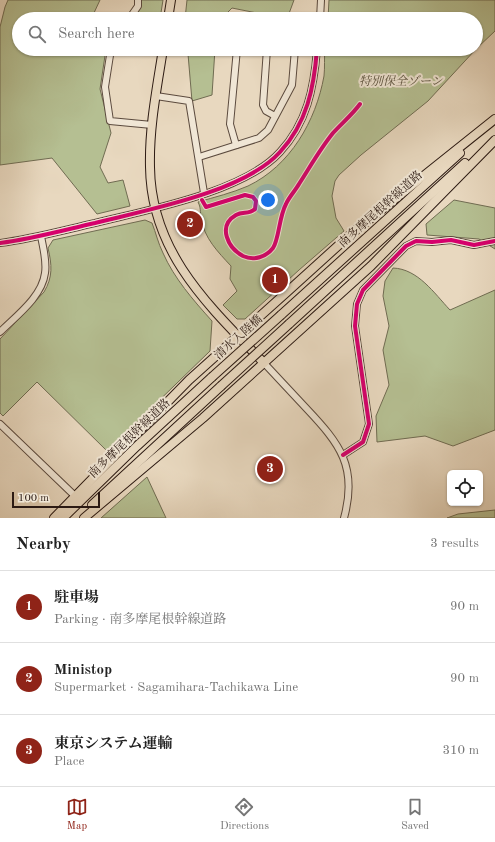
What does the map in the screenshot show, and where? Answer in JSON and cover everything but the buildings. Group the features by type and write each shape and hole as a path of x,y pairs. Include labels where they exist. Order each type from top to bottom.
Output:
{"main road":[{"path":"169,12 171,0"},
{"path":"162,56 152,125 150,168 156,208 166,238 182,271 238,336 264,363"},
{"path":"54,518 179,390 349,231 495,120"},
{"name":"南多摩尾根幹線道路","path":"281,315 495,120"},
{"name":"南多摩尾根幹線道路","path":"289,324 495,135"},
{"path":"84,518 203,418 371,266 495,140"},
{"name":"清水入陸橋","path":"212,377 281,315"},
{"name":"清水入陸橋","path":"221,386 289,324"},
{"name":"南多摩尾根幹線道路","path":"63,518 148,435 212,377"},
{"name":"南多摩尾根幹線道路","path":"78,518 221,386"}],"street":[{"path":"134,12 138,6 138,0"},
{"path":"320,12 321,0"},
{"path":"110,56 105,88 110,120 152,125"},
{"path":"236,56 230,124 236,145"},
{"path":"266,56 263,105 266,111 275,116"},
{"path":"198,157 260,138 268,130 292,85 294,56"},
{"path":"0,243 41,236 156,208 238,181 257,171 280,153 297,129 310,99 314,82 316,56"},
{"path":"156,96 189,101 204,193"},
{"path":"0,332 32,298 41,286 46,265 41,236"},
{"path":"343,455 358,446 366,438 369,424 368,406 355,322 357,304 363,290 406,246 416,241 432,242 451,240 474,245 495,241"},
{"path":"264,363 328,431 343,455 349,482 344,518"},
{"path":"0,424 75,496"}],"green space":[{"path":"8,0 100,0 94,12 12,12 12,56 105,56 100,89 111,133 100,167 108,183 123,180 130,206 97,214 52,158 0,165 0,27"},
{"path":"141,0 163,0 161,12 135,12"},
{"path":"187,0 294,0 290,12 252,12 232,8 228,12 186,12"},
{"path":"329,0 495,0 495,31 483,42 483,12 328,12"},
{"path":"188,56 215,56 212,95 192,101"},
{"name":"特別保全ゾーン","path":"325,56 470,56 428,101 361,155 339,175 335,181 332,196 336,218 344,231 245,319 237,319 223,305 237,291 230,279 231,266 208,238 201,218 198,202 248,186 276,167 299,140 308,125 315,109 324,76"},
{"path":"454,200 495,208 495,249 479,239 427,235 426,224"},
{"path":"145,220 152,223 161,249 178,280 212,321 210,351 107,451 37,382 3,416 0,413 0,339 44,292 49,281 51,271 48,248 53,240"},
{"path":"393,268 402,269 418,277 450,310 495,290 495,430 453,446 425,436 377,442 376,416 389,385 383,350 389,326 383,296 385,281"},
{"path":"147,477 166,518 101,518"},
{"path":"495,510 495,518 447,518 458,514"}],"cycle path":[{"path":"0,243 60,231 194,198 219,189 264,166 280,152 289,141 303,117 311,91 316,56"},
{"path":"202,200 206,207 245,195 253,197 256,201 255,209 250,212 236,215 230,220 227,225 227,237 233,248 243,256 255,258 267,254 275,244 282,215 289,199 328,139 360,104"},
{"path":"343,455 363,442 369,424 355,326 357,304 363,290 406,246 416,241 432,242 451,240 474,245 495,241"}],"place":[{"name":"Ministop","path":"190,224"},
{"name":"駐車場","path":"275,280"},
{"name":"東京システム運輸","path":"270,469"}]}
